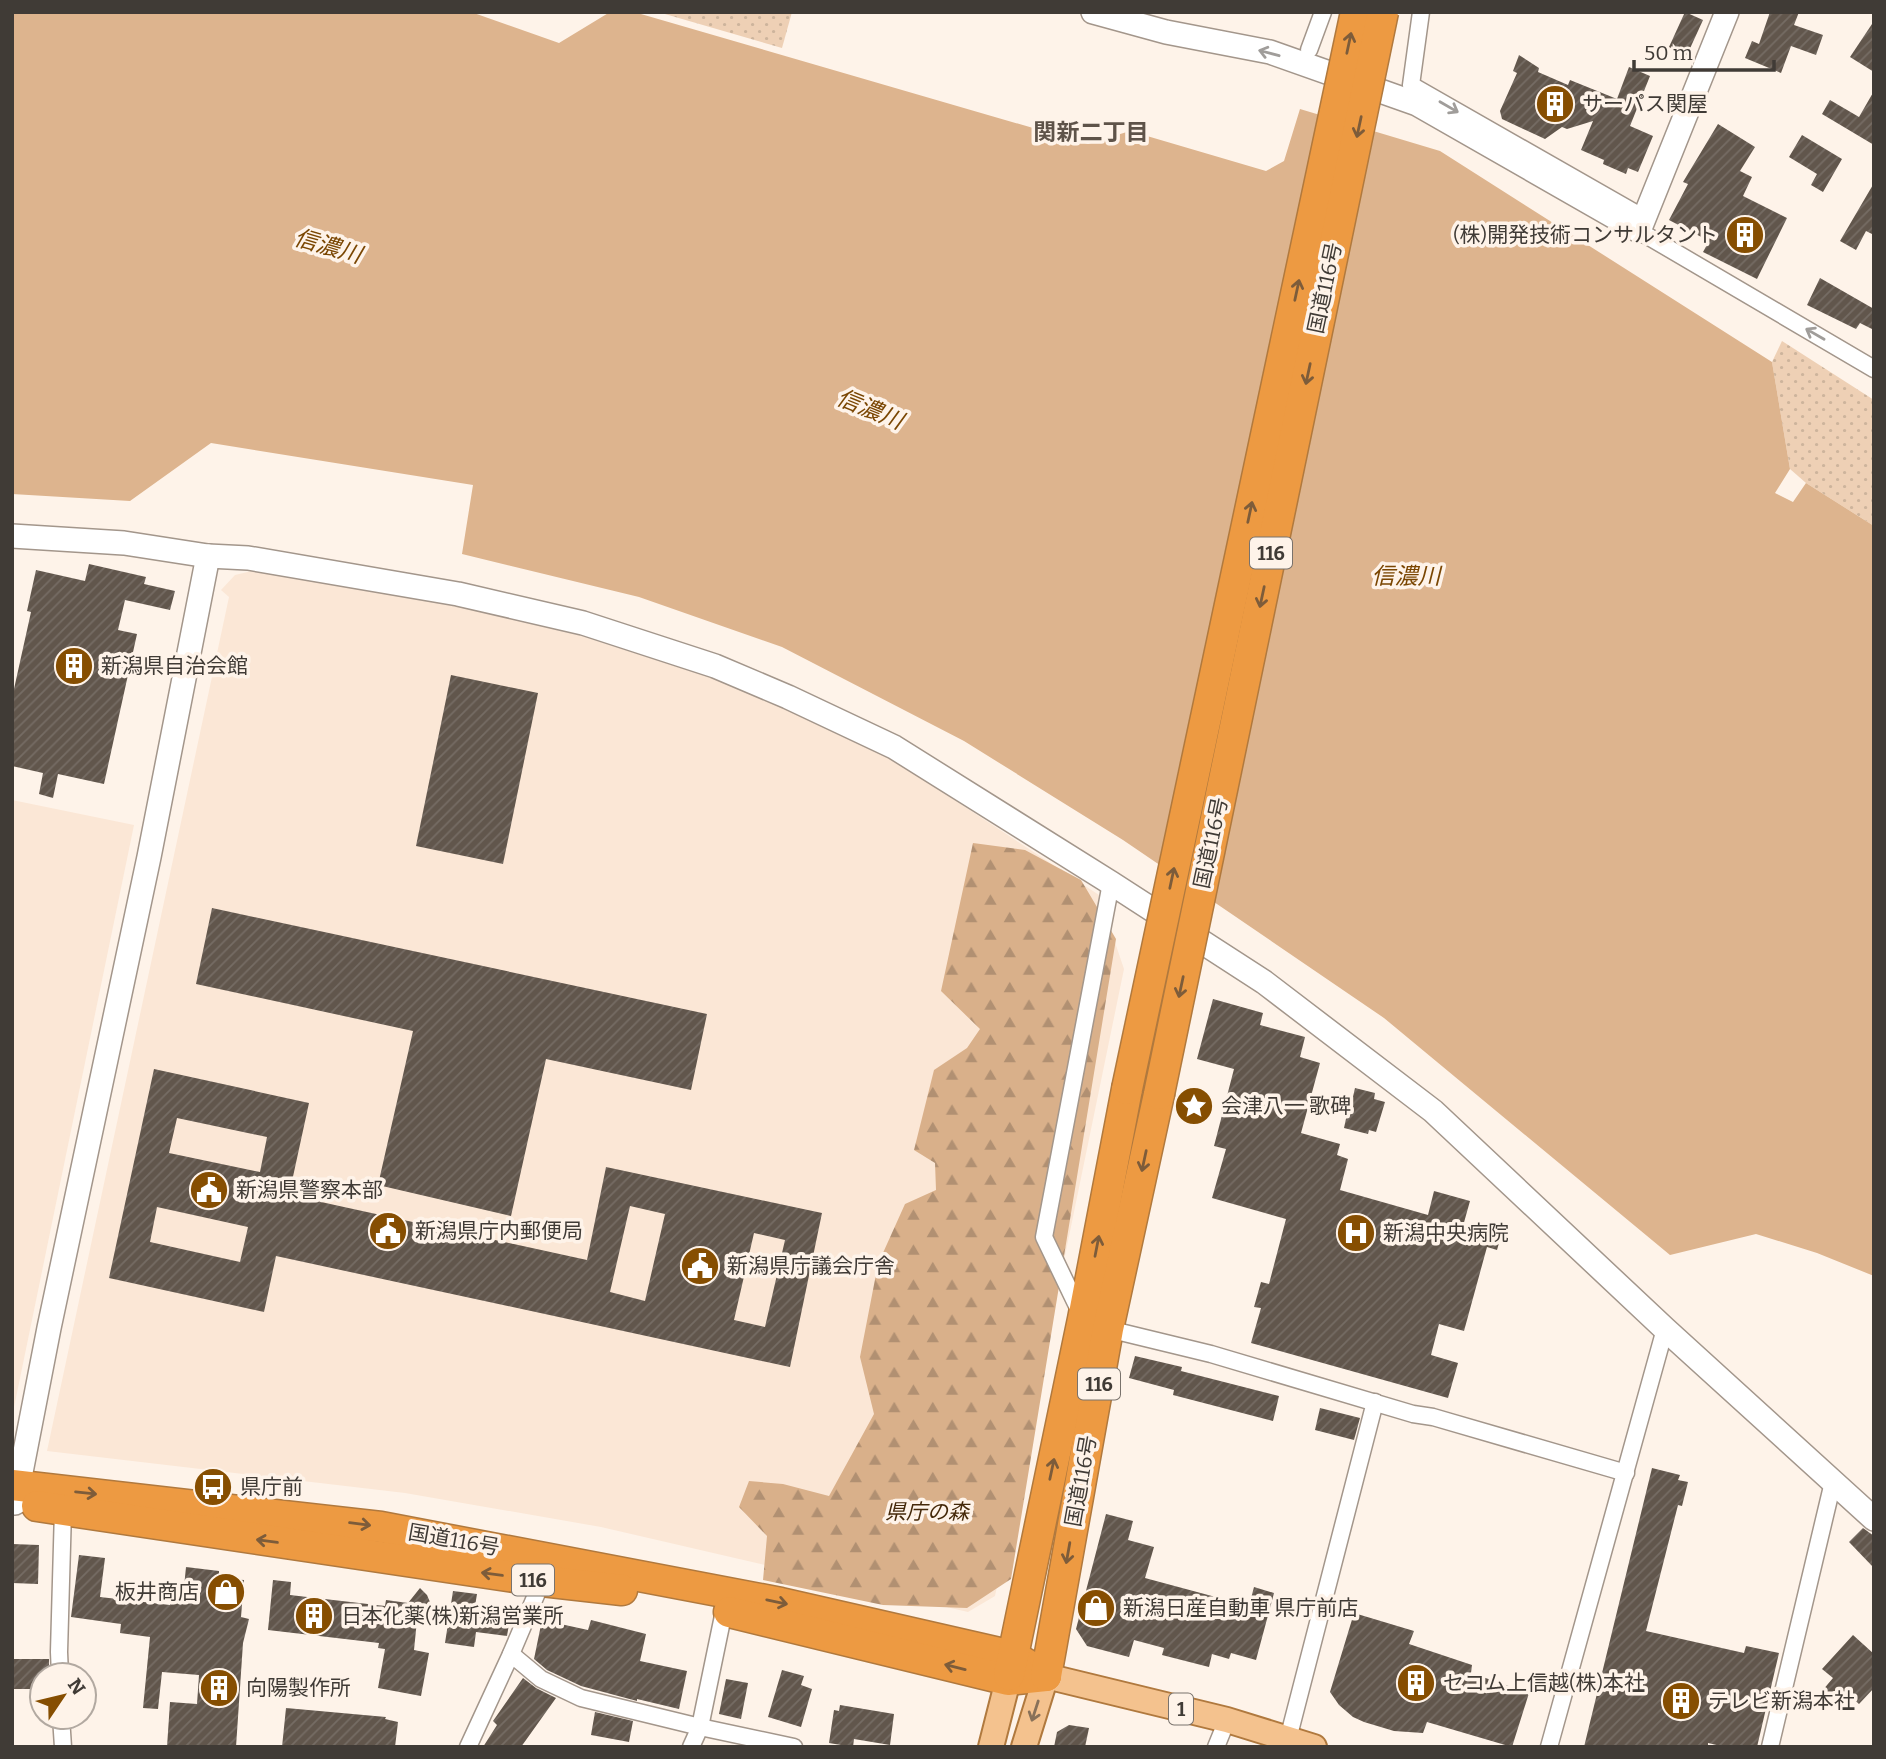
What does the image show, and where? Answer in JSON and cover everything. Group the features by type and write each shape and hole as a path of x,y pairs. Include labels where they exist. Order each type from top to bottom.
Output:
{"highway":[{"name":"国道116号","path":"14,1494 63,1510 542,1581 616,1589 1046,1676 1127,1089 1356,12"},
{"name":"国道116号","path":"1010,1668 1096,1324 1159,1094 1383,12"},
{"name":"国道116号","path":"14,1494 381,1527 768,1600 1010,1668"}],"main road":[{"path":"991,1747 1010,1668"},
{"path":"1024,1747 1046,1676"},
{"name":"1","path":"1046,1676 1227,1720 1314,1747"}],"street":[{"path":"1093,12 1166,32 1270,52 1417,104 1641,224"},
{"path":"1309,50 1323,12"},
{"path":"1421,12 1411,85 1874,369"},
{"path":"1641,224 1727,12"},
{"path":"12,536 124,543 208,556 247,558 458,594 583,623 715,666 894,747 1264,982 1433,1111 1874,1520"},
{"path":"14,1494 149,857 208,556"},
{"path":"1111,883 1044,1237 1096,1324 1626,1473"},
{"path":"1549,1747 1665,1329"},
{"path":"1288,1739 1375,1402"},
{"path":"1770,1747 1833,1482"},
{"path":"59,1661 63,1510"},
{"path":"468,1747 542,1581"},
{"path":"691,1747 701,1727 724,1611"},
{"path":"511,1654 541,1679 581,1698 794,1747"},
{"path":"1216,1747 1227,1720"}],"shaded area":[{"path":"658,12 792,12 782,48"},
{"path":"1782,341 1874,400 1874,526 1806,483 1790,469 1772,362"},
{"path":"256,570 454,605 578,635 709,677 785,707 889,757 1099,895 1124,969 995,1596 968,1612 601,1527 405,1493 47,1451 229,597 221,590 235,575"},
{"path":"12,800 134,825 12,1417"}],"green space":[{"name":"県庁の森","path":"973,843 1025,850 1081,880 1116,939 1011,1579 967,1608 883,1605 763,1580 767,1536 739,1507 749,1481 783,1484 829,1496 874,1414 860,1357 878,1264 905,1204 936,1190 935,1163 914,1150 934,1070 967,1048 980,1029 941,991"}],"water":[{"name":"信濃川","path":"12,12 471,12 559,43 610,12 634,12 1088,144 1130,131 1266,171 1284,161 1300,109 1440,151 1772,362 1790,469 1775,493 1793,502 1806,483 1874,526 1874,1276 1817,1253 1756,1234 1670,1255 1384,1018 1123,840 964,741 782,647 639,597 462,554 473,485 211,443 130,501 12,494"}],"building":[{"path":"1685,12 1703,20 1687,55 1669,47"},
{"path":"1770,12 1799,12 1794,25 1823,35 1816,55 1791,46 1781,73 1745,58 1752,41 1759,44"},
{"path":"1874,21 1874,72 1850,57"},
{"path":"1519,55 1539,68 1538,72 1568,85 1570,80 1617,99 1629,67 1650,76 1630,126 1653,136 1638,172 1628,168 1626,174 1581,150 1593,121 1567,129 1562,127 1545,139 1502,119 1500,111 1517,73 1513,71"},
{"path":"1874,91 1874,145 1822,114 1830,100 1859,117"},
{"path":"1718,124 1755,147 1740,171 1752,177 1743,196 1787,218 1757,279 1703,252 1709,241 1669,220 1688,184 1683,182"},
{"path":"1802,135 1842,159 1823,192 1811,185 1817,174 1789,157"},
{"path":"1874,183 1874,235 1866,231 1856,250 1840,241"},
{"path":"1820,278 1874,309 1874,330 1860,323 1856,329 1807,305"},
{"name":"新潟県自治会館","path":"89,564 146,577 144,584 175,591 170,610 125,600 118,630 137,634 104,784 58,774 53,798 39,794 43,773 12,766 12,698 31,612 27,611 36,570 85,581"},
{"path":"451,675 538,693 503,864 416,846"},
{"path":"212,908 707,1014 691,1090 546,1059 511,1216 378,1185 413,1031 196,984"},
{"path":"1213,999 1263,1013 1260,1025 1305,1037 1300,1057 1320,1063 1301,1133 1340,1144 1337,1155 1348,1159 1340,1190 1428,1215 1434,1191 1470,1201 1463,1226 1501,1236 1497,1250 1487,1247 1464,1331 1439,1324 1431,1355 1458,1363 1448,1398 1251,1343 1261,1308 1254,1307 1261,1282 1269,1284 1286,1219 1212,1198 1226,1149 1214,1146 1234,1069 1197,1059"},
{"path":"154,1069 309,1103 289,1195 587,1260 606,1167 822,1213 790,1367 276,1256 264,1312 109,1278","holes":["177,1118 267,1137 260,1172 169,1153","630,1206 665,1214 645,1301 610,1292","157,1207 248,1227 240,1262 150,1242","754,1233 785,1240 765,1327 734,1320"]},
{"path":"1355,1088 1375,1093 1374,1099 1385,1102 1376,1132 1369,1130 1368,1134 1344,1128 1347,1114 1344,1114 1348,1100 1352,1101"},
{"path":"1135,1356 1182,1367 1181,1371 1279,1396 1273,1421 1173,1395 1174,1390 1129,1378"},
{"path":"1320,1408 1360,1418 1354,1440 1315,1430"},
{"name":"テレビ新潟本社","path":"1652,1468 1680,1475 1678,1480 1688,1482 1682,1506 1678,1505 1646,1631 1744,1653 1746,1646 1779,1653 1757,1747 1725,1747 1708,1743 1708,1747 1584,1747"},
{"path":"1106,1514 1133,1521 1128,1540 1154,1547 1145,1578 1249,1606 1254,1587 1274,1593 1256,1660 1231,1653 1229,1659 1212,1654 1209,1667 1162,1655 1164,1648 1134,1640 1129,1657 1087,1646 1076,1629"},
{"path":"1863,1528 1874,1536 1874,1568 1849,1542"},
{"path":"12,1544 39,1545 38,1584 12,1583"},
{"path":"79,1555 105,1558 100,1597 170,1605 171,1596 183,1597 186,1567 219,1571 219,1578 244,1580 241,1617 249,1619 243,1643 236,1747 167,1747 170,1702 197,1704 199,1675 162,1672 158,1709 143,1708 150,1637 120,1633 121,1624 71,1617"},
{"path":"273,1580 291,1582 290,1595 385,1606 386,1600 408,1603 420,1588 427,1595 438,1621 417,1620 414,1650 429,1653 421,1696 378,1688 385,1649 378,1648 379,1643 268,1630"},
{"path":"453,1591 477,1594 475,1606 511,1612 507,1636 476,1632 474,1647 445,1643"},
{"name":"セコム上信越(株)本社","path":"1354,1613 1414,1631 1409,1644 1472,1665 1471,1673 1529,1693 1512,1747 1427,1722 1423,1733 1394,1731 1353,1717 1339,1705 1330,1692"},
{"path":"542,1620 588,1630 591,1620 646,1634 640,1661 687,1671 679,1709 581,1686 547,1670 534,1659"},
{"path":"1853,1635 1874,1654 1874,1688 1859,1704 1849,1695 1839,1706 1822,1691 1833,1678 1822,1669"},
{"path":"12,1659 49,1659 28,1661 28,1689 12,1689"},
{"path":"782,1670 804,1676 801,1685 812,1689 801,1727 768,1717"},
{"path":"523,1678 556,1698 521,1747 483,1747 497,1725 493,1721"},
{"path":"726,1679 748,1683 741,1719 719,1714"},
{"path":"840,1705 894,1714 890,1745 854,1739 853,1747 829,1743 834,1710 839,1711"},
{"path":"286,1708 386,1717 385,1719 398,1722 395,1747 282,1747"},
{"path":"595,1712 633,1721 629,1742 591,1735"},
{"path":"1069,1725 1089,1728 1085,1747 1054,1747 1057,1732"}],"place":[{"name":"サーパス関屋","path":"1555,104"},
{"name":"(株)開発技術コンサルタント","path":"1745,235"},
{"name":"新潟県自治会館","path":"74,666"},
{"name":"会津八一 歌碑","path":"1194,1106"},
{"name":"新潟県警察本部","path":"209,1190"},
{"name":"新潟県庁内郵便局","path":"388,1231"},
{"name":"新潟中央病院","path":"1356,1233"},
{"name":"新潟県庁議会庁舎","path":"700,1266"},
{"name":"県庁前","path":"213,1487"},
{"name":"板井商店","path":"226,1592"},
{"name":"新潟日産自動車 県庁前店","path":"1096,1608"},
{"name":"日本化薬(株)新潟営業所","path":"314,1616"},
{"name":"セコム上信越(株)本社","path":"1416,1683"},
{"name":"向陽製作所","path":"219,1688"},
{"name":"テレビ新潟本社","path":"1681,1701"}],"district":[{"name":"関新二丁目","path":"1091,132"}]}
